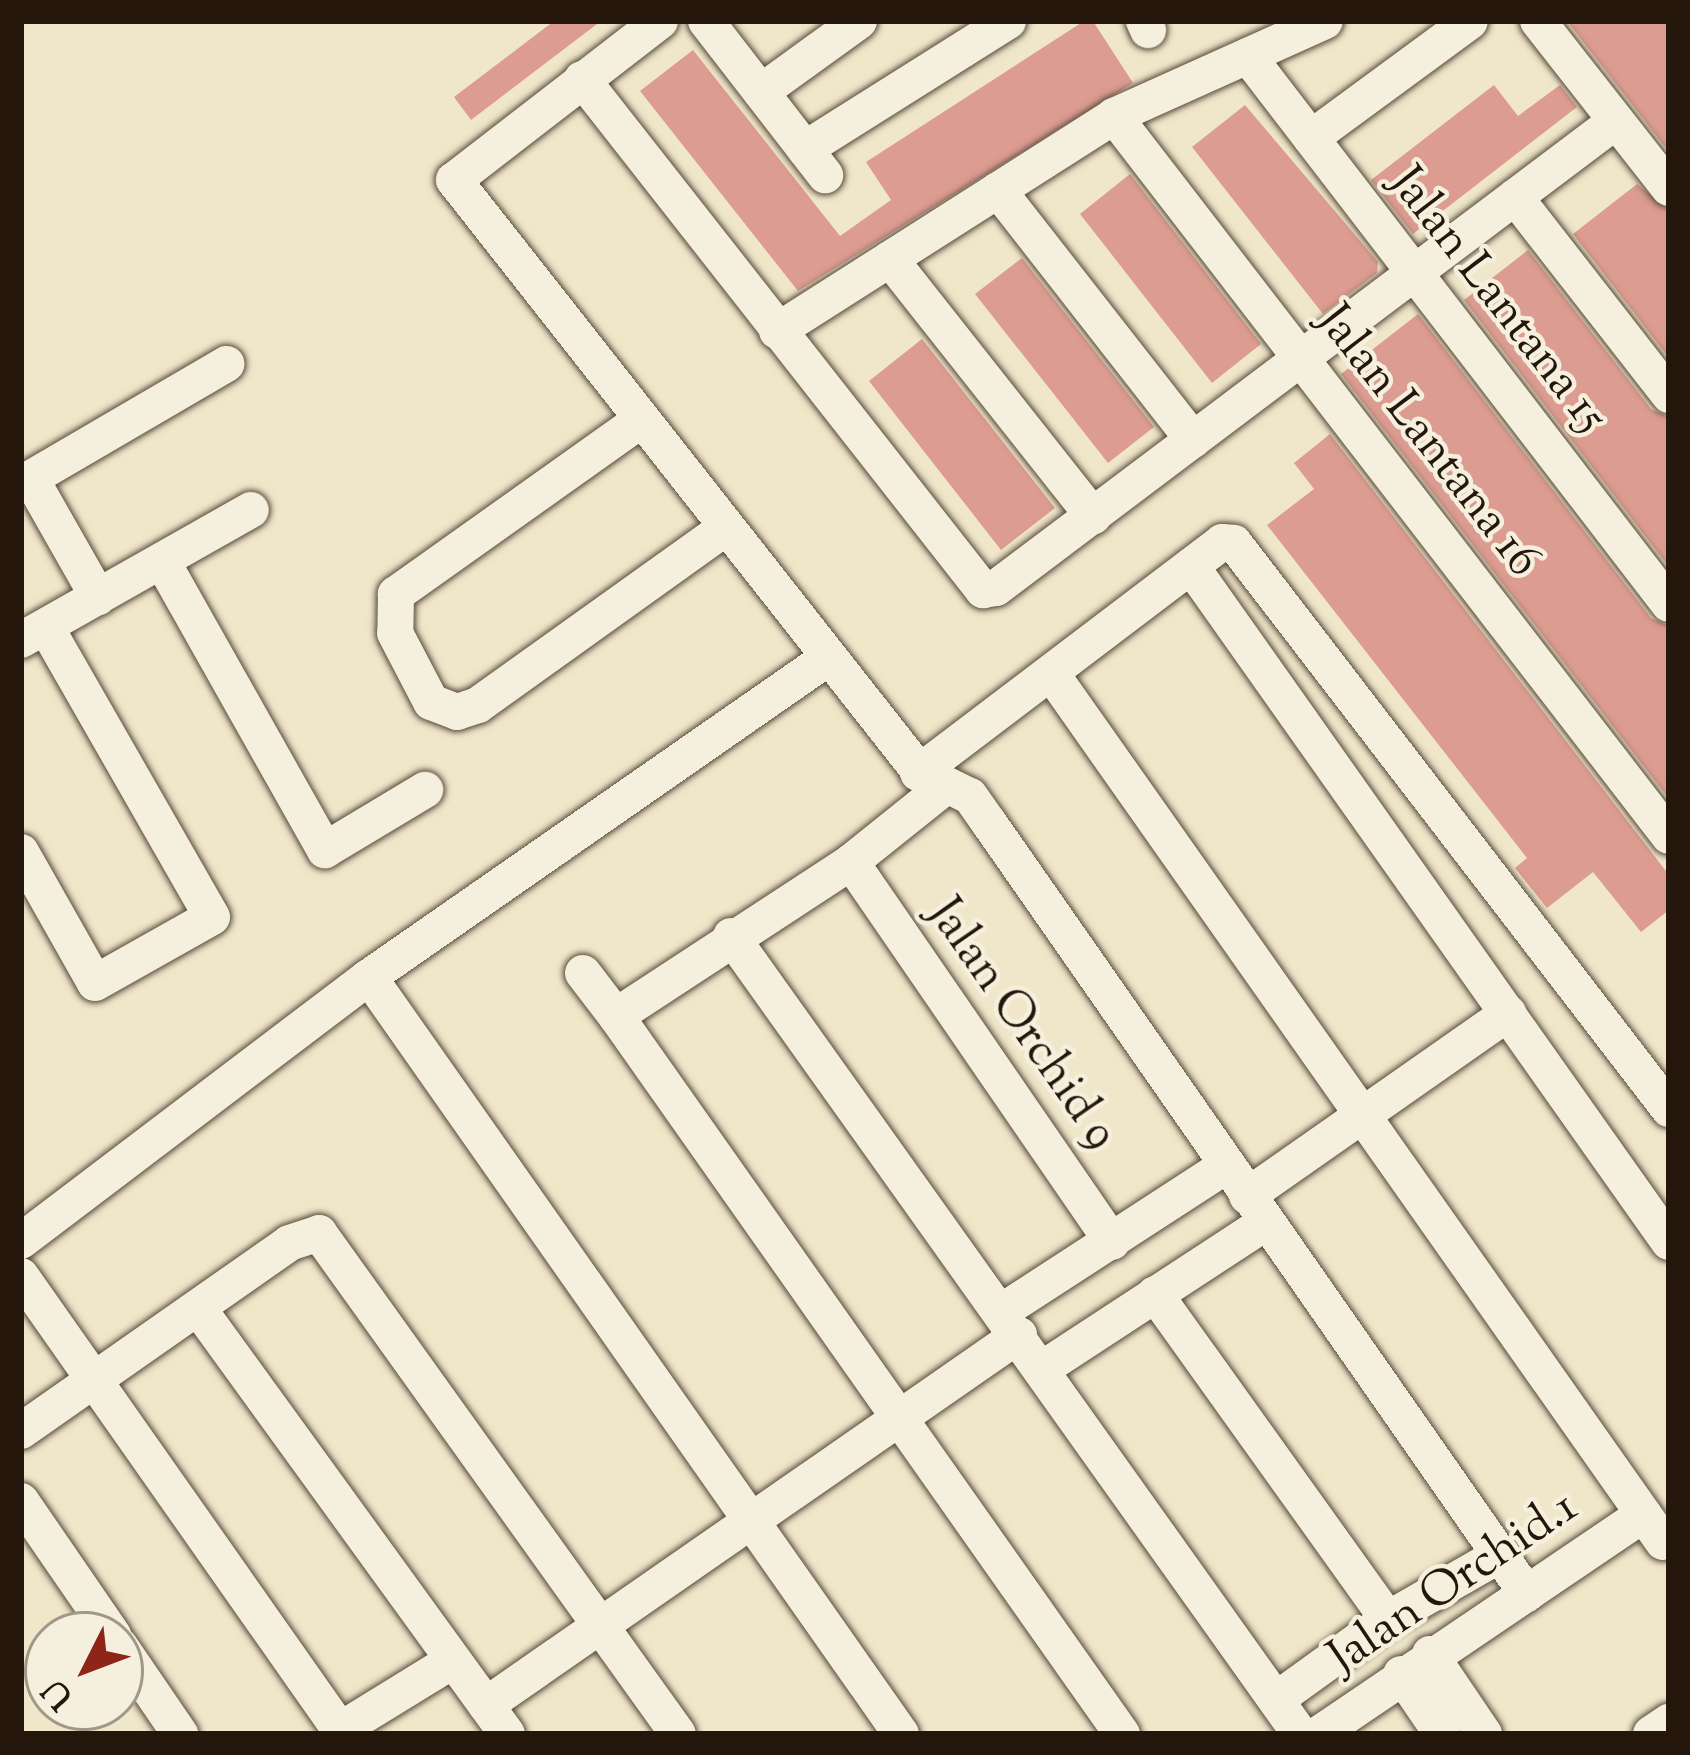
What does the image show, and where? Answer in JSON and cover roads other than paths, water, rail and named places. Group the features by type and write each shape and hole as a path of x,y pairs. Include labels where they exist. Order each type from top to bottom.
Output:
{"street":[{"path":"660,21 458,172 457,184 825,660 927,783 947,785 970,796 1527,1594"},
{"path":"706,21 815,162 999,23"},
{"path":"761,92 859,21"},
{"path":"777,331 1114,116 1324,21"},
{"path":"1311,138 1469,21"},
{"path":"1538,21 1669,188"},
{"name":"Jalan Lantana 15","path":"1248,56 1669,604"},
{"path":"582,79 974,584 996,588 1616,121"},
{"name":"Jalan Lantana 16","path":"1114,116 1667,828"},
{"path":"998,190 1193,440"},
{"path":"1515,197 1669,395"},
{"path":"890,259 1093,516"},
{"path":"98,597 26,482 226,364"},
{"path":"641,420 396,594 394,633 431,702 457,712 478,705 724,528"},
{"path":"21,852 95,983 212,917 33,634 251,510"},
{"path":"616,1016 731,936 850,862 927,783 1051,673 1222,542 1239,548 1669,1109"},
{"path":"162,561 325,850 425,790"},
{"path":"1191,566 1669,1242"},
{"path":"21,1241 369,977 825,660"},
{"path":"1051,673 1364,1112"},
{"name":"Jalan Orchid 9","path":"850,862 1112,1242"},
{"path":"731,936 1045,1367 1300,1734"},
{"path":"583,973 904,1417 1122,1734"},
{"path":"369,977 901,1734"},
{"path":"1045,1367 1155,1294 1364,1112 1508,1013"},
{"name":"Jalan Orchid.1","path":"1319,1734 1415,1664 1527,1594 1653,1528 1364,1112"},
{"path":"201,1312 497,1719 601,1628 904,1417 1112,1242 1226,1166"},
{"path":"21,1431 201,1312 289,1243 319,1232 678,1734"},
{"path":"21,1276 90,1383 340,1730 452,1661"},
{"path":"1155,1294 1388,1619"},
{"path":"21,1502 96,1611"},
{"path":"1276,1699 1388,1619 1498,1556"},
{"path":"1415,1664 1442,1734"},
{"path":"1415,1664 1484,1734"},
{"path":"144,1681 181,1734"},
{"path":"1651,1734 1669,1722"}]}
